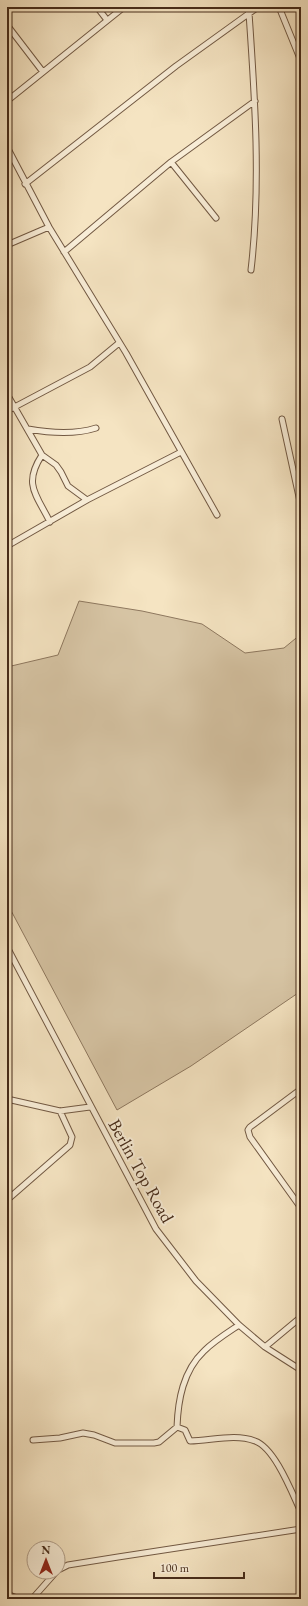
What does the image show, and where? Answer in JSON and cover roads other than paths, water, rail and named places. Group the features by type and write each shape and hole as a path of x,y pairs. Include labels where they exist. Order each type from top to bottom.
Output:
{"street":[{"path":"97,7 107,20"},
{"path":"7,101 124,7"},
{"path":"246,7 249,13 255,101 256,229 250,270"},
{"path":"25,184 176,66 258,7"},
{"path":"279,7 301,61"},
{"path":"7,25 43,72"},
{"path":"64,252 171,162 255,101"},
{"path":"7,147 25,184 119,343 217,515"},
{"path":"171,162 216,218"},
{"path":"7,245 49,226"},
{"path":"7,411 90,367 119,343"},
{"path":"7,394 42,455 56,465 68,486 87,500"},
{"path":"282,419 301,506"},
{"path":"28,429 51,433 88,431 96,428"},
{"path":"7,546 87,500 181,452"},
{"path":"42,455 35,466 32,486 50,522"},
{"name":"Berlin Top Road","path":"7,947 90,1107 156,1229 196,1281 239,1325 265,1347 301,1370"},
{"path":"301,1089 248,1130 250,1137 301,1208"},
{"path":"7,1099 60,1111 90,1107"},
{"path":"7,1200 70,1145 72,1137 60,1111"},
{"path":"265,1347 301,1317"},
{"path":"33,1440 60,1438 83,1433 94,1435 115,1443 159,1442 176,1428 179,1399 186,1377 193,1366 204,1351 239,1325"},
{"path":"176,1428 185,1430 190,1441 241,1439 255,1441 262,1445 274,1460 301,1512"},
{"path":"66,1566 301,1529"},
{"path":"32,1599 49,1580"},
{"path":"7,1594 19,1599"}]}
